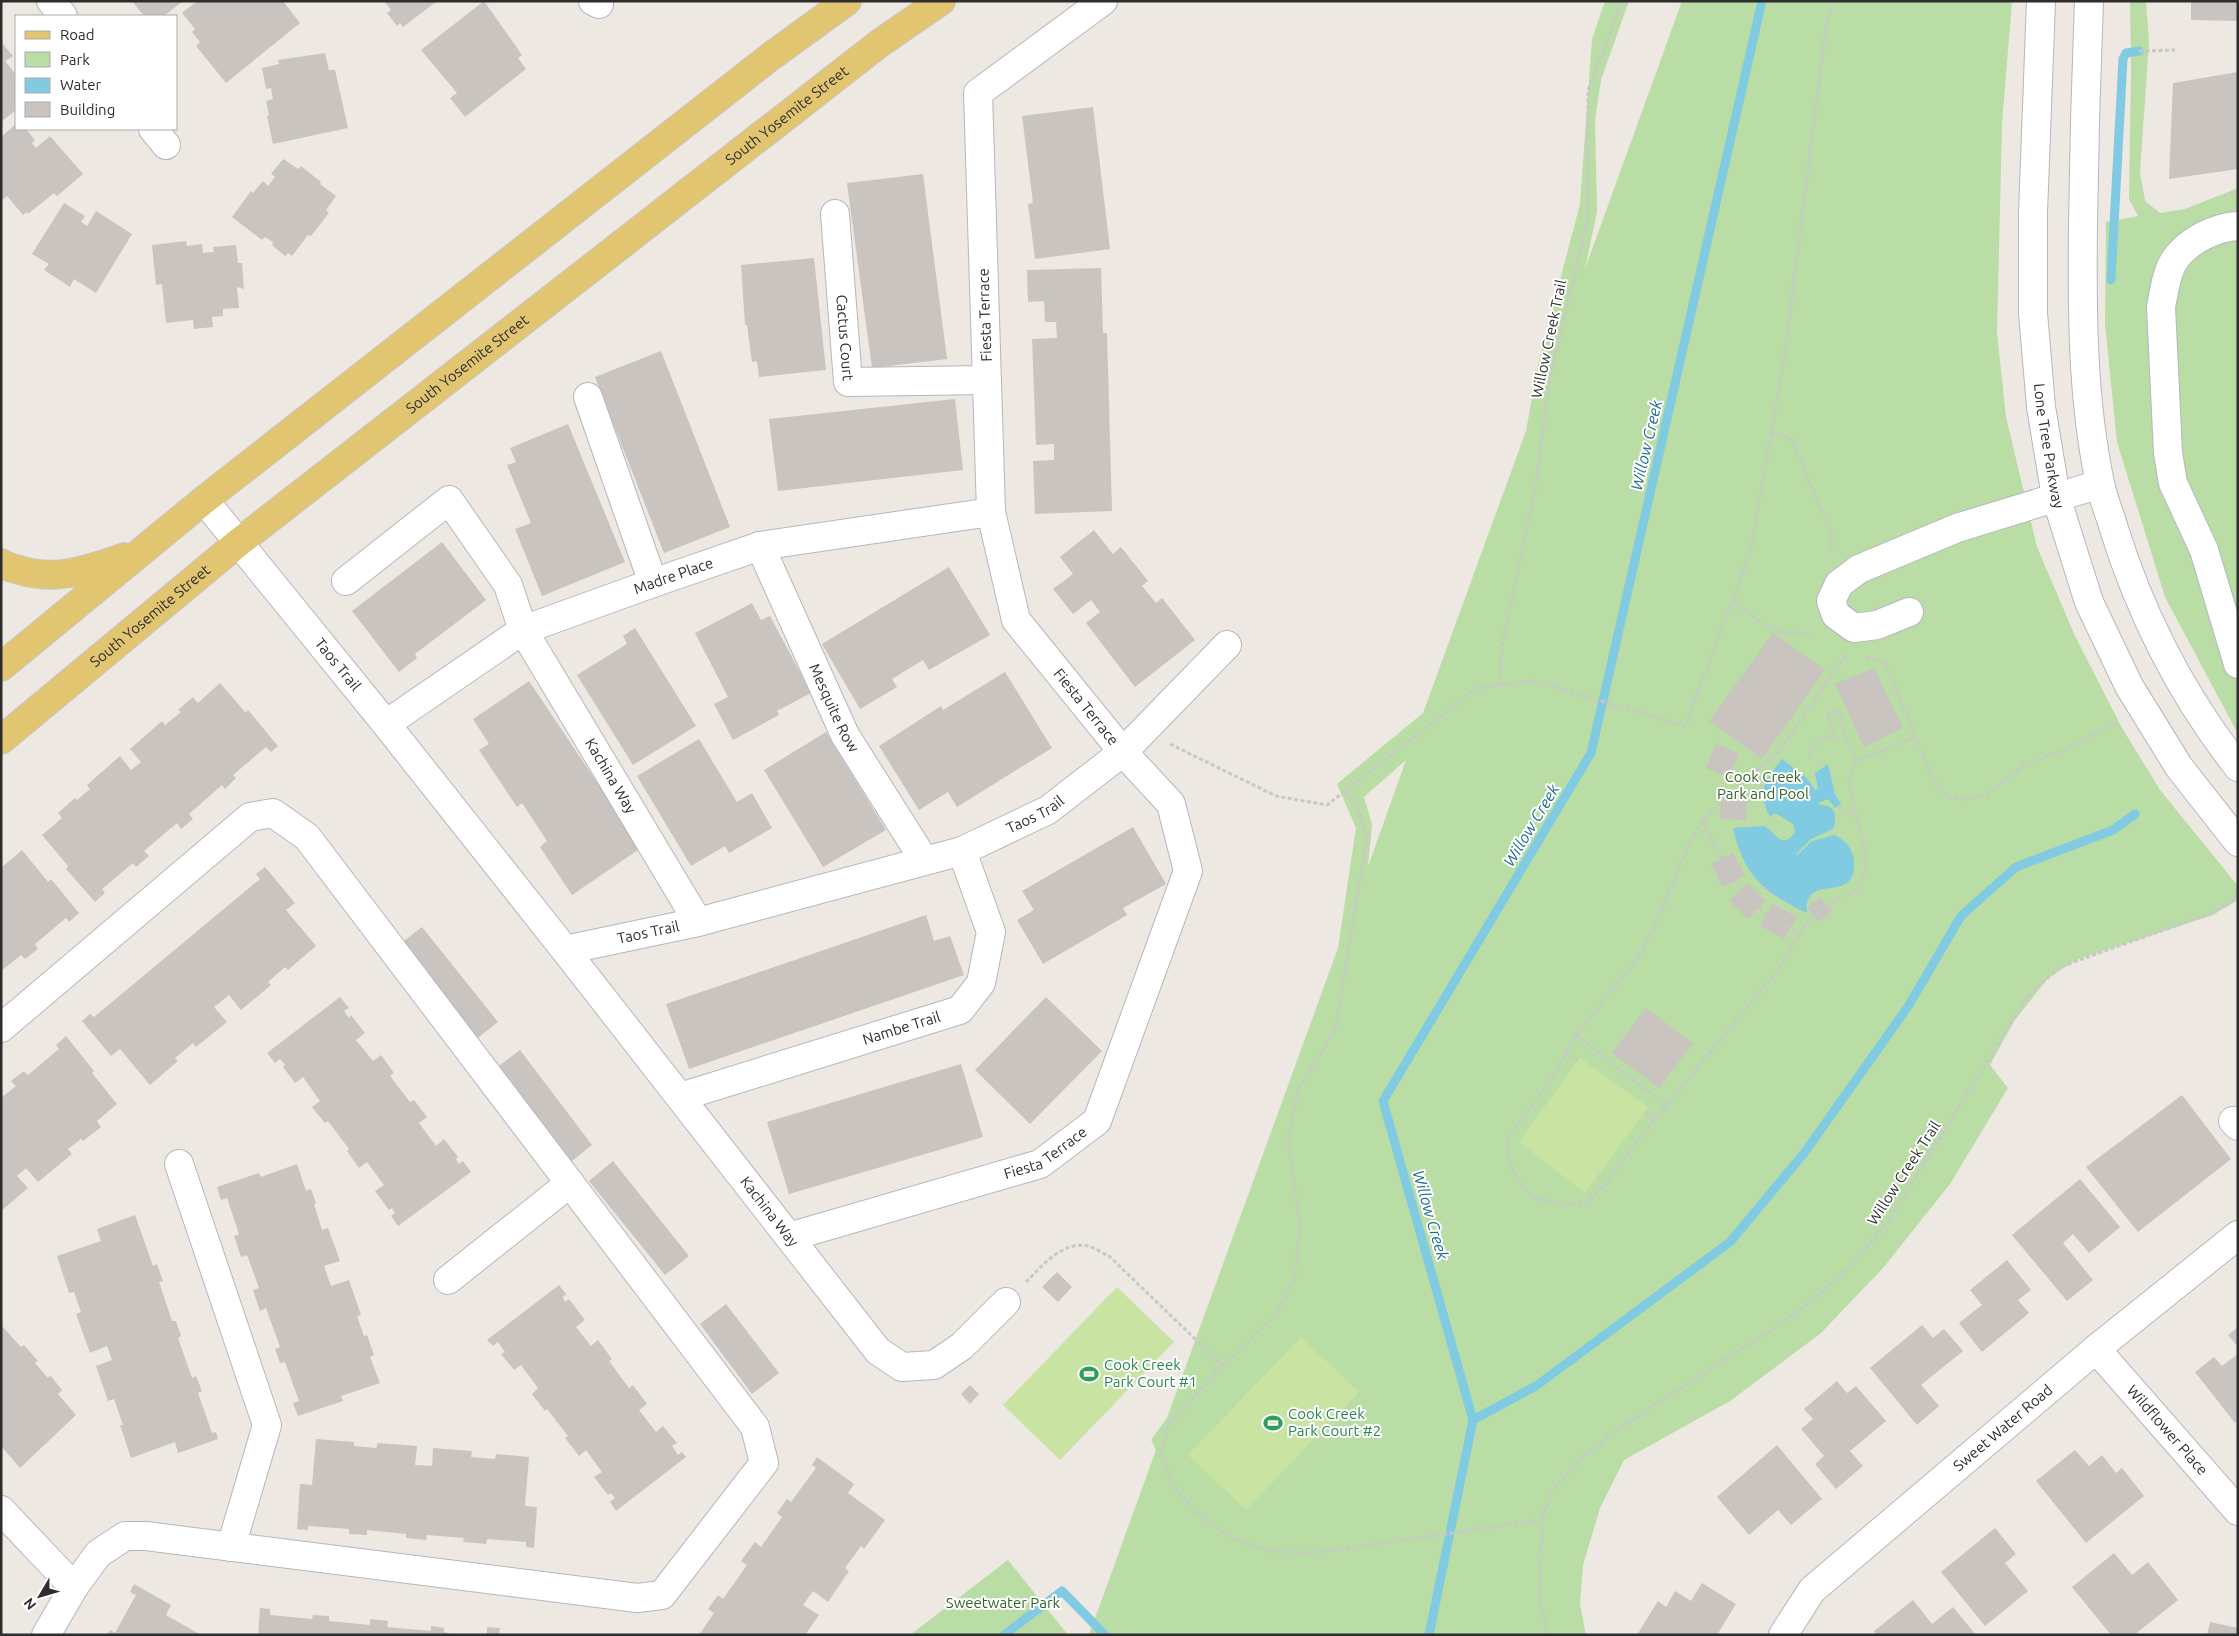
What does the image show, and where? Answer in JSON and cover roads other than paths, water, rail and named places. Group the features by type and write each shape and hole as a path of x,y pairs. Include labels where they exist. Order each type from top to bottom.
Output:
{"main road":[{"path":"1,667 204,500 770,57 847,1"},
{"name":"South Yosemite Street","path":"1,740 238,543 880,43 941,1"},
{"path":"1,563 32,574 46,576 79,572 140,551"}],"street":[{"path":"51,1 62,15"},
{"name":"Fiesta Terrace","path":"789,1237 1040,1164 1097,1121 1188,871 1171,804 1123,752 1016,620 991,512 978,93 1103,1"},
{"name":"Lone Tree Parkway","path":"2040,1 2033,213 2033,314 2041,407 2056,497 2089,602 2129,686 2179,767 2238,842"},
{"path":"2089,1 2085,94 2082,316 2088,402 2100,484 2129,576 2171,665 2217,740 2238,767"},
{"name":"Cactus Court","path":"836,214 848,382 987,380"},
{"path":"2238,226 2207,233 2191,244 2174,261 2166,284 2162,307 2168,453 2173,483 2204,550 2238,664"},
{"path":"588,398 653,583"},
{"path":"1909,612 1877,625 1854,628 1836,615 1831,601 1839,584 1859,569 1957,528 2100,484"},
{"name":"Taos Trail","path":"204,500 386,724 565,950 698,922 962,851 1048,810 1123,752 1227,645"},
{"name":"Kachina Way","path":"346,581 449,500 508,584 523,630 698,922"},
{"name":"Madre Place","path":"386,724 523,630 653,583 760,546 991,512"},
{"name":"Mesquite Row","path":"760,546 845,735 924,860"},
{"path":"1,1028 250,817 273,813 307,837 570,1183 754,1427 764,1463 662,1595 637,1598 146,1536 125,1536 98,1554 74,1587 46,1635"},
{"name":"Nambe Trail","path":"680,1097 960,1010 981,983 992,932 962,851"},
{"name":"Kachina Way","path":"565,950 878,1351 902,1367 934,1365 962,1346 1006,1302"},
{"path":"179,1164 267,1426 231,1547"},
{"path":"448,1280 570,1183"},
{"name":"Sweet Water Road","path":"1783,1635 1812,1590 2096,1350 2238,1235"},
{"name":"Wildflower Place","path":"2096,1350 2238,1511"},
{"path":"1,1510 74,1587"}],"water":[{"path":"1782,759 1807,778 1815,790 1818,788 1815,773 1828,764 1835,794 1841,804 1835,808 1828,799 1818,803 1829,806 1834,812 1833,829 1811,839 1796,854 1812,841 1834,835 1848,845 1854,861 1850,880 1838,887 1823,889 1811,895 1807,904 1807,913 1779,898 1758,881 1743,859 1733,828 1765,826 1783,840 1787,840 1795,832 1793,824 1775,813 1770,817 1764,800 1764,786"}],"waterway":[{"name":"Willow Creek","path":"1429,1635 1473,1420 1383,1101 1591,753 1762,1"},
{"path":"2111,280 2123,59 2126,53 2139,51"},
{"path":"1473,1420 1536,1386 1730,1242 1805,1152 1909,1005 1961,916 2016,867 2113,830 2135,814"},
{"name":"Willow Creek","path":"1004,1635 1062,1591 1105,1635"}],"place":[{"name":"Cook Creek Park Court #1","path":"1089,1374"},
{"name":"Cook Creek Park Court #2","path":"1273,1423"}],"park label":[{"name":"Cook Creek Park and Pool","path":"1763,786"},
{"name":"Sweetwater Park","path":"1003,1603"}]}
